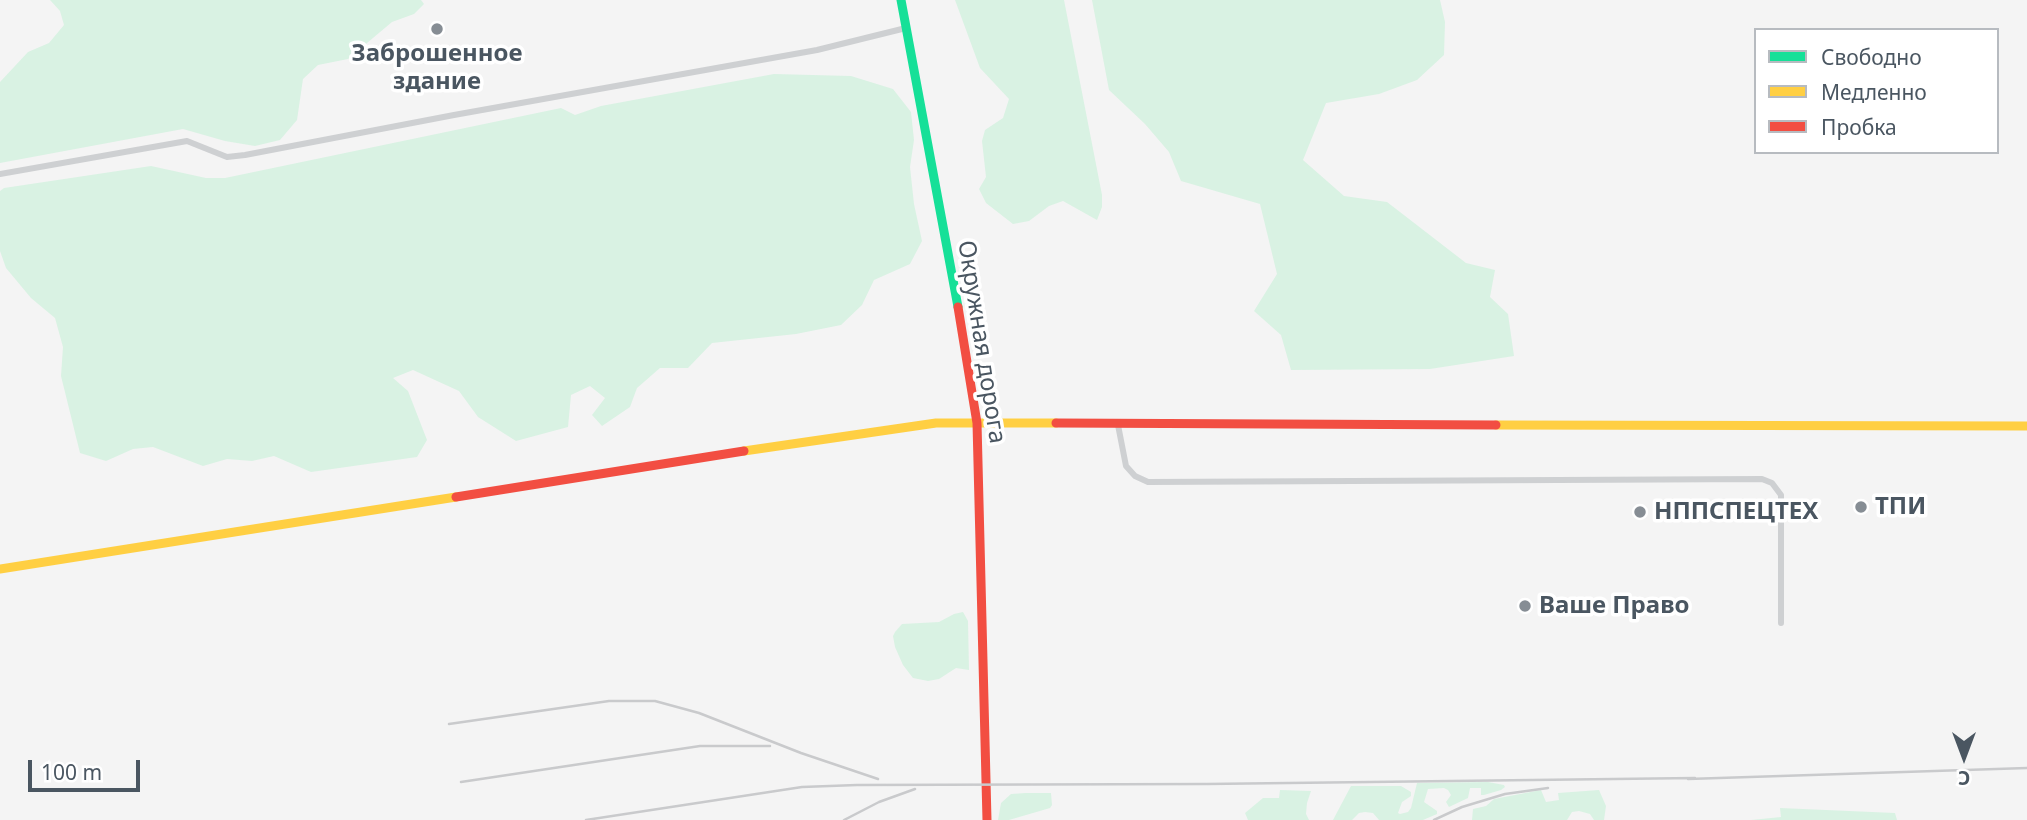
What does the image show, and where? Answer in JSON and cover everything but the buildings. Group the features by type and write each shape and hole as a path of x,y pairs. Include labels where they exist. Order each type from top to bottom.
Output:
{"street":[{"name":"Окружная дорога","path":"901,0 953,272 978,423 987,820"},
{"path":"0,174 187,141 227,157 245,155 817,50 906,28"},
{"path":"0,569 911,425 2027,426"},
{"path":"1118,425 1126,466 1135,476 1149,482 1762,479 1772,483 1781,495 1781,623"}],"green space":[{"path":"50,0 421,0 424,4 414,14 392,22 348,59 318,65 303,79 297,120 280,140 255,146 183,129 0,163 0,82 28,52 49,43 64,25 60,11"},
{"path":"955,0 1064,0 1102,195 1102,207 1097,220 1063,201 1049,206 1029,221 1013,224 986,203 979,189 986,177 982,141 985,130 1003,118 1009,99 980,68"},
{"path":"1092,0 1440,0 1445,22 1444,55 1417,80 1379,94 1326,103 1303,160 1344,196 1387,202 1466,263 1495,270 1490,297 1508,314 1514,356 1430,369 1291,370 1281,335 1254,311 1277,274 1260,204 1181,181 1169,152 1145,124 1109,90"},
{"path":"774,74 851,76 893,89 911,112 914,140 910,167 922,241 910,264 874,280 862,305 841,325 796,334 712,343 688,368 660,368 637,388 630,407 602,426 592,415 605,398 590,386 571,395 568,427 516,441 478,417 459,391 413,370 393,378 408,391 427,440 417,457 311,472 274,456 252,461 227,459 203,466 153,447 133,449 106,461 80,453 61,376 63,347 55,318 31,298 6,268 0,251 0,191 4,188 151,166 206,178 225,178 561,108 575,115 601,106"},
{"path":"963,612 968,621 969,670 956,668 939,679 928,681 913,678 903,665 895,647 895,632 902,624 939,622"},
{"path":"1488,782 1505,787 1484,795 1481,795 1481,788 1470,788 1468,798 1449,807 1446,802 1451,795 1448,790 1428,789 1424,802 1437,811 1437,814 1423,820 1379,820 1373,813 1365,812 1359,813 1352,820 1333,820 1351,786 1401,786 1411,792 1411,796 1402,802 1398,813 1400,814 1411,808 1417,783"},
{"path":"1280,790 1311,791 1306,814 1309,820 1248,820 1245,813 1263,798 1279,798"},
{"path":"1541,790 1546,802 1559,800 1558,793 1599,790 1606,806 1604,820 1594,820 1590,814 1579,811 1572,812 1567,820 1472,820 1473,809 1486,806 1494,799"},
{"path":"1051,793 1052,805 1050,808 1009,820 998,820 1001,803 1011,794"},
{"path":"1780,808 1895,813 1897,820 1751,820 1781,817"}],"railway":[{"path":"449,724 609,701 655,701 699,713 801,753 878,779"},
{"path":"461,782 700,746 770,746"},
{"path":"1688,779 2027,768"},
{"path":"586,820 802,787 1695,778"},
{"path":"1434,820 1462,807 1505,794 1548,788"},
{"path":"844,820 879,802 915,789"}],"traffic: fast":[{"path":"901,0 958,307"}],"traffic: slow":[{"path":"744,451 936,423 1056,423"},
{"path":"1496,425 2027,426"},
{"path":"0,569 456,497"}],"traffic: jam":[{"path":"958,307 977,423 987,820"},
{"path":"1056,423 1496,425"},
{"path":"456,497 744,451"}],"place":[{"name":"Заброшенное здание","path":"437,29"},
{"name":"ТПИ","path":"1861,507"},
{"name":"НППСПЕЦТЕХ","path":"1640,512"},
{"name":"Ваше Право","path":"1525,606"}]}
